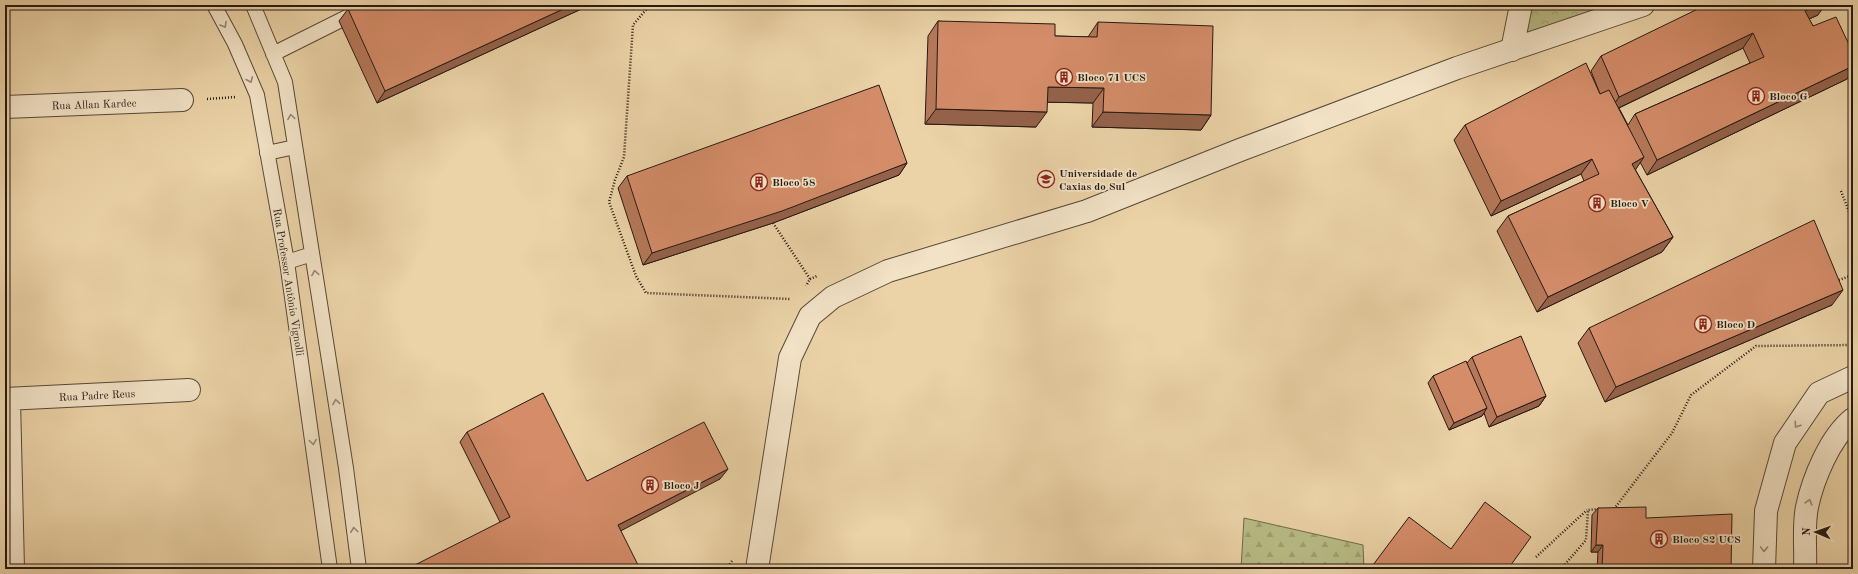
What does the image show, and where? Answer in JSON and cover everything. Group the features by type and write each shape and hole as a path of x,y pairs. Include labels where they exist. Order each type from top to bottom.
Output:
{"street":[{"path":"1512,50 1521,5"},
{"path":"757,569 790,358 810,316 833,297 888,271 1087,211 1240,150 1457,68 1643,5"},
{"name":"Rua Allan Kardec","path":"5,107 182,100"},
{"path":"1764,569 1766,511 1785,443 1819,393 1853,377"},
{"name":"Rua Padre Reus","path":"7,399 189,390"},
{"path":"7,399 13,569"},
{"path":"1805,569 1807,508 1818,471 1848,423"}],"lane":[{"name":"Rua Professor Antônio Vignolli","path":"214,5 235,44 257,95 287,262 330,569"},
{"path":"253,5 285,82 346,468 359,569"},
{"path":"273,54 371,5"},
{"path":"268,153 295,147"},
{"path":"287,262 312,254"}],"path":[{"path":"650,5 633,25 624,157 615,180 609,202 636,276 646,293 798,299"},
{"path":"182,100 257,95"},
{"path":"1842,191 1853,222"},
{"path":"1831,282 1853,275"},
{"path":"1608,509 1615,509 1672,433 1691,395 1756,346 1853,345"},
{"path":"1536,557 1588,510 1601,509"},
{"path":"1561,569 1586,540 1588,510"}],"green space":[{"path":"1525,5 1610,5 1523,38"},
{"path":"1244,518 1363,545 1364,569 1241,569"}],"building":[{"path":"356,5 572,5 385,91 348,9"},
{"name":"Bloco G","path":"1706,5 1817,5 1805,11 1813,26 1836,17 1853,53 1853,66 1657,160 1635,114 1764,57 1753,33 1619,97 1601,56"},
{"name":"Bloco 71 UCS","path":"938,21 1055,24 1055,36 1097,37 1098,22 1213,26 1211,115 1103,112 1104,88 1048,87 1047,112 936,109"},
{"name":"Bloco V","path":"1586,63 1600,94 1609,90 1644,157 1632,164 1673,237 1548,297 1508,216 1599,174 1592,159 1501,201 1465,125"},
{"name":"Bloco 58","path":"879,85 907,163 782,211 652,253 627,176"},
{"name":"Bloco D","path":"1814,220 1843,290 1616,387 1589,328"},
{"path":"1521,336 1546,396 1497,417 1472,357"},
{"path":"1466,361 1487,408 1454,423 1433,376"},
{"name":"Bloco J","path":"543,393 587,481 704,422 728,469 618,525 640,569 407,569 510,517 467,432"},
{"path":"1485,502 1531,537 1508,569 1370,569 1409,517 1451,549"},
{"name":"Bloco 82 UCS","path":"1646,507 1646,518 1732,514 1731,569 1602,569 1603,545 1596,545 1598,508"}],"place":[{"name":"Bloco 71 UCS","path":"1064,77"},
{"name":"Bloco G","path":"1756,96"},
{"name":"Universidade de Caxias do Sul","path":"1046,179"},
{"name":"Bloco 58","path":"759,182"},
{"name":"Bloco V","path":"1597,203"},
{"name":"Bloco D","path":"1703,324"},
{"name":"Bloco J","path":"650,485"},
{"name":"Bloco 82 UCS","path":"1659,539"}]}
